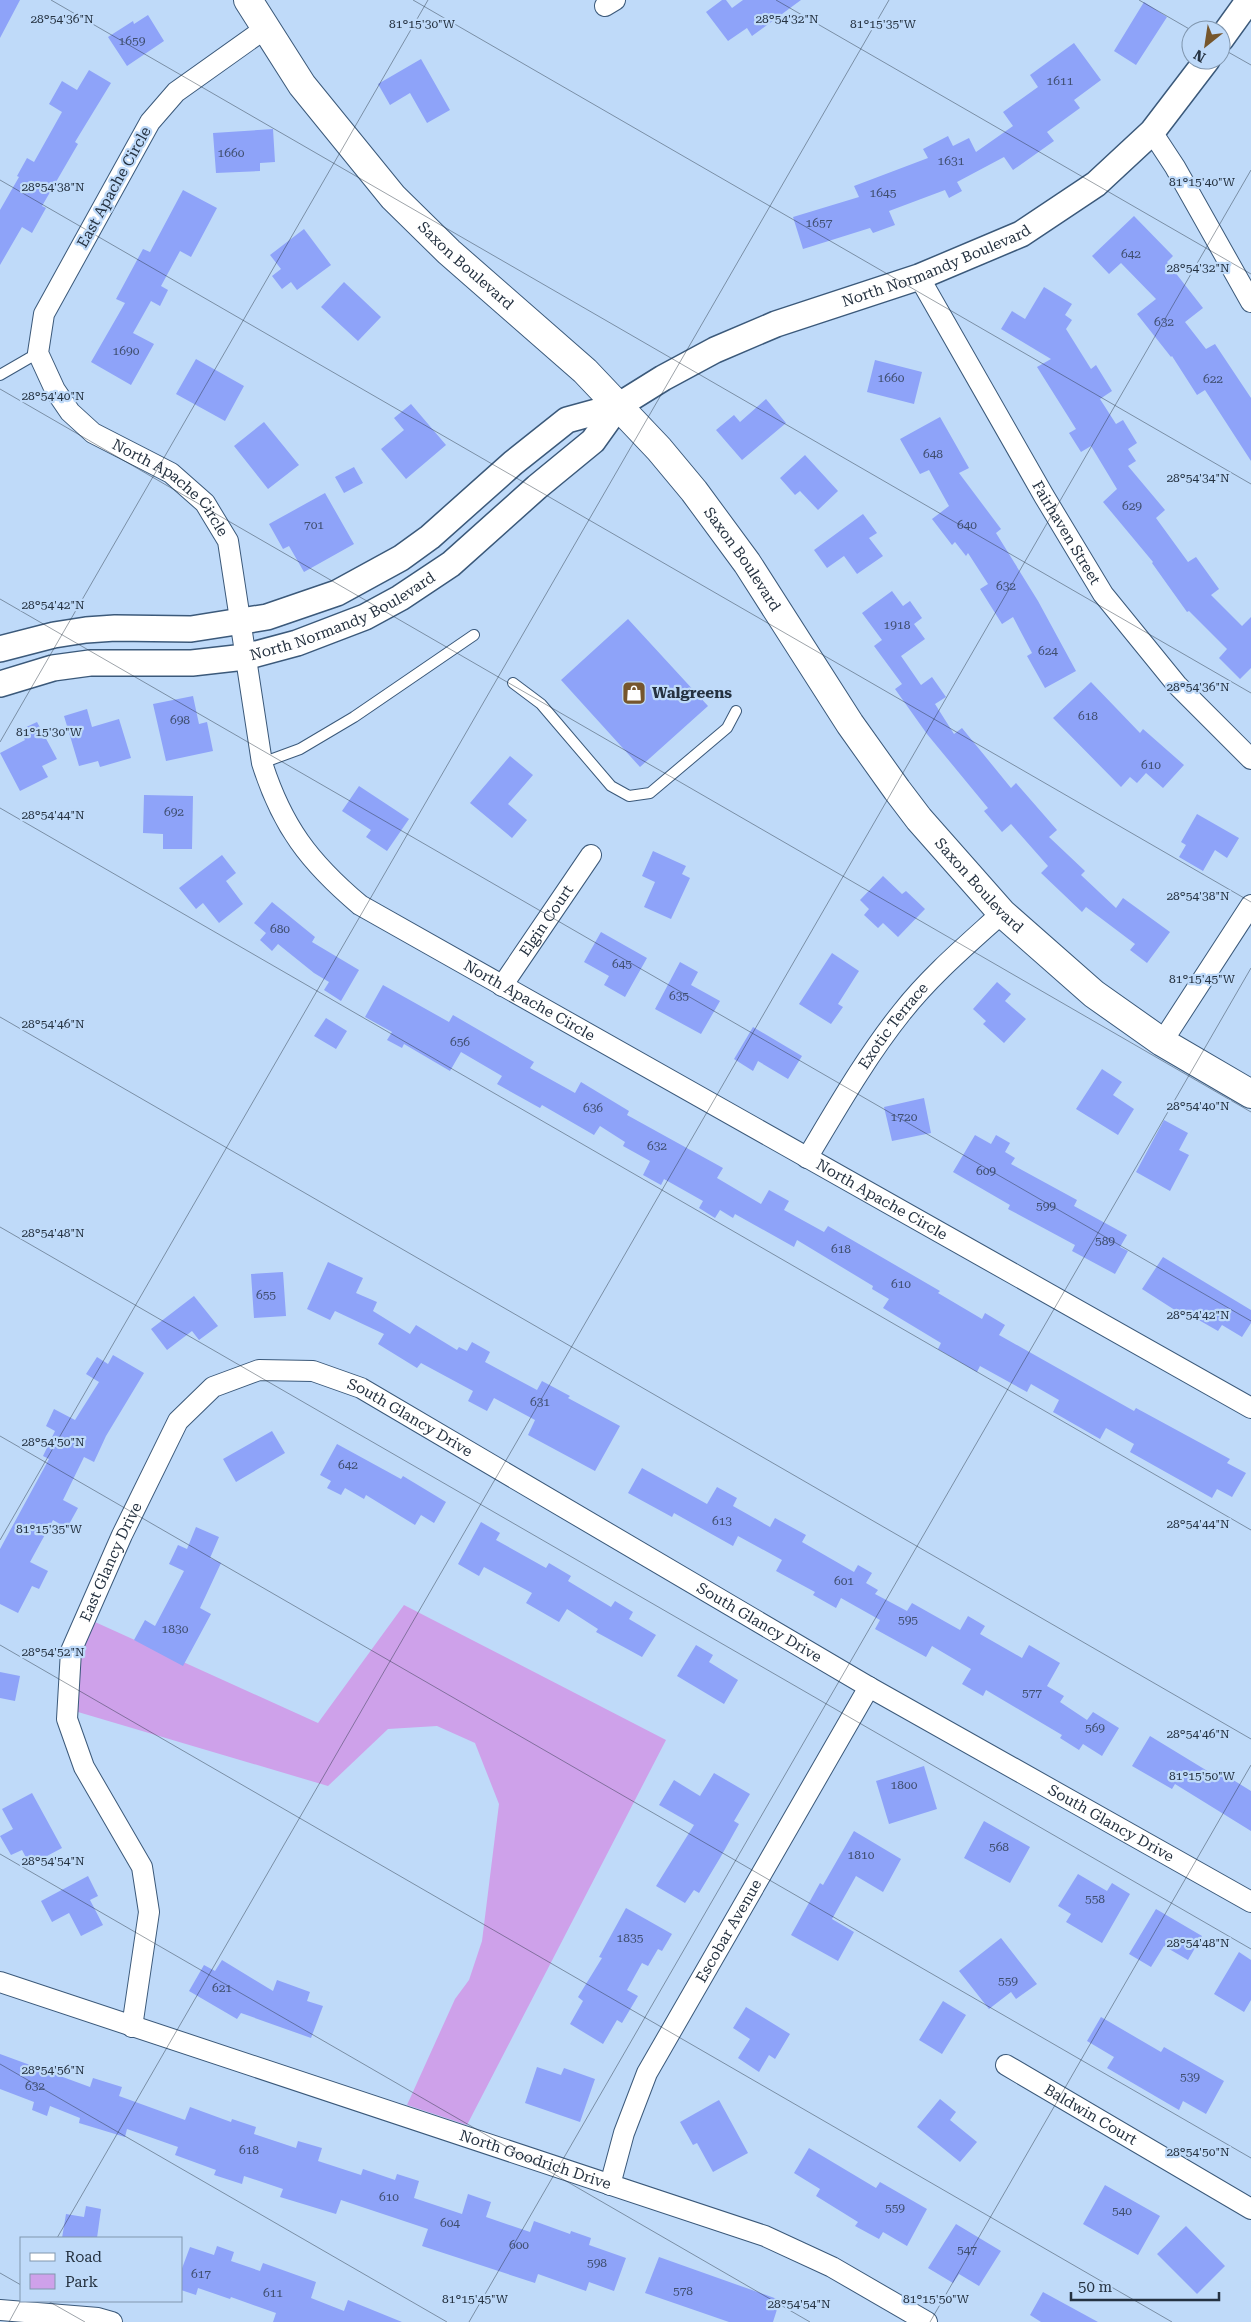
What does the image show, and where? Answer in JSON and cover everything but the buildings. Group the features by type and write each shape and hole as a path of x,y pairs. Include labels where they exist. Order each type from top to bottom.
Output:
{"main road":[{"name":"Saxon Boulevard","path":"248,0 302,85 393,197 449,252 585,371 659,449 694,491 747,563 810,658 850,724 919,819 1002,913 1094,994 1162,1042 1251,1094"}],"street":[{"path":"1231,20 1240,3"},
{"name":"East Apache Circle","path":"38,353 44,314 150,122 176,92 266,28"},
{"name":"North Normandy Boulevard","path":"0,649 54,635 86,630 115,628 191,629 267,617 337,593 401,558 430,537 513,463 567,420 618,406 663,378 715,350 776,324 919,277 1021,234 1096,184 1152,132 1199,70"},
{"path":"1152,132 1175,167 1251,302"},
{"name":"Fairhaven Street","path":"919,277 1044,496 1103,594 1177,685 1251,759"},
{"name":"North Apache Circle","path":"38,353 55,390 70,412 93,433 171,473 205,503 228,541 262,763 273,797 299,844 329,879 360,905 1251,1408"},
{"name":"North Normandy Boulevard","path":"0,684 53,668 90,663 192,663 245,657 297,643 365,617 400,598 451,564 537,487 593,441 618,406"},
{"name":"Elgin Court","path":"502,986 591,855"},
{"path":"1162,1042 1251,905"},
{"name":"Exotic Terrace","path":"808,1158 868,1057 903,1010 950,961 1002,913"},
{"name":"South Glancy Drive","path":"259,1370 313,1370 361,1388 869,1686 1251,1902"},
{"name":"East Glancy Drive","path":"132,2027 149,1912 142,1867 84,1767 67,1719 71,1651 122,1535 178,1421 213,1387 259,1370"},
{"name":"Escobar Avenue","path":"610,2184 624,2133 648,2073 869,1686"},
{"name":"North Goodrich Drive","path":"0,1982 765,2236 832,2267 927,2322"},
{"name":"Baldwin Court","path":"1006,2065 1251,2209"},
{"path":"0,2310 98,2318 112,2322"}],"lane":[{"path":"0,375 38,353"},
{"path":"262,763 300,749 354,717 474,635"},
{"path":"513,683 541,704 611,786 630,796 650,793 727,728 736,711"}],"green space":[{"path":"404,1605 666,1740 467,2125 407,2105 455,1999 469,1980 482,1941 499,1804 475,1743 437,1726 388,1729 328,1786 78,1712 81,1653 95,1622 318,1723"}],"place":[{"name":"Walgreens","path":"634,693"}]}
